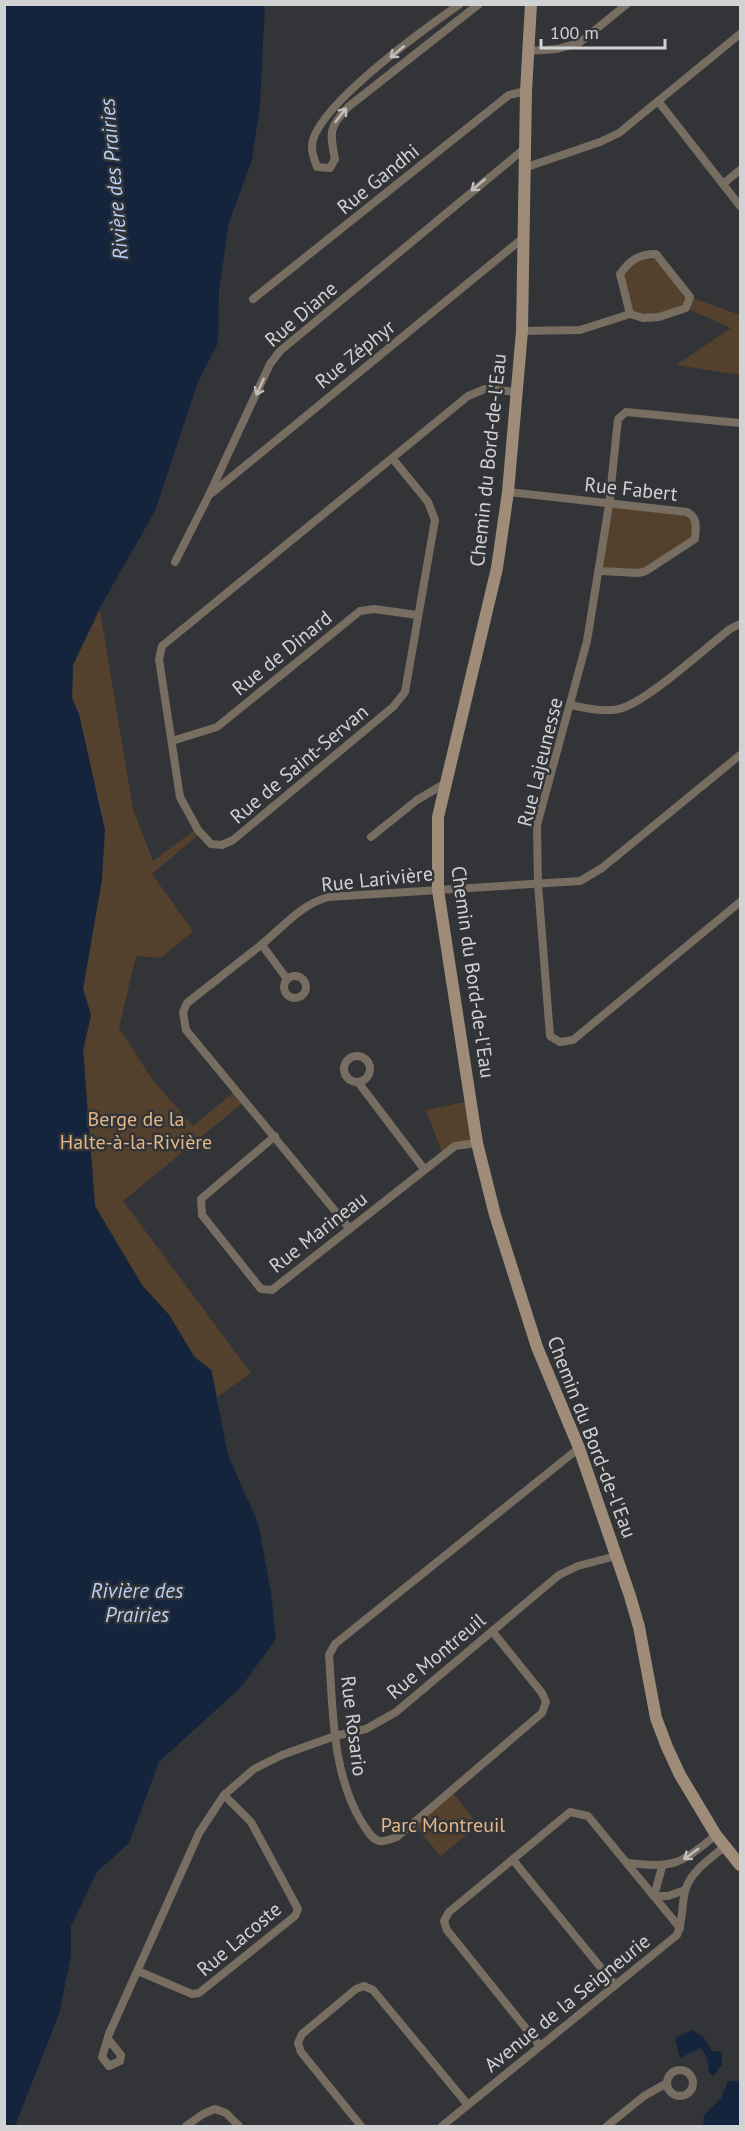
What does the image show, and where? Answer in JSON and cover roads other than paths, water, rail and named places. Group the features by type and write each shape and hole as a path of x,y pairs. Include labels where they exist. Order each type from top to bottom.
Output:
{"street":[{"path":"460,4 344,95 327,113 312,142 317,167 330,168 335,159 329,140 337,118 361,95 479,4"},
{"name":"Chemin du Bord-de-l'Eau","path":"531,4 524,149 522,331 508,492 497,568 438,817 438,890 477,1143 485,1181 528,1321 579,1448 639,1627 656,1718 680,1775 716,1835 741,1865"},
{"path":"529,51 557,49 579,43 627,4"},
{"path":"524,168 592,145 619,133 741,34"},
{"path":"414,38 422,47"},
{"name":"Rue Gandhi","path":"253,299 509,95 526,91"},
{"path":"658,101 741,206"},
{"name":"Rue Diane","path":"175,562 270,364 280,351 524,149"},
{"path":"723,184 741,170"},
{"name":"Rue Zéphyr","path":"209,495 522,238"},
{"path":"522,331 580,330 630,314 643,318 659,317 686,308 690,297 656,254 646,254 629,261 620,274 630,314"},
{"name":"Rue de Saint-Servan","path":"393,459 428,502 435,520 405,692 393,707 232,840 222,845 212,844 198,830 180,797 159,659 162,646 468,396 485,389 517,392"},
{"name":"Rue Lajeunesse","path":"741,423 626,412 618,419 600,571 587,641 537,825 538,884 550,1036 560,1042 573,1040 741,902"},
{"name":"Rue Fabert","path":"508,492 687,512 696,521 695,538 646,571 638,573 600,571"},
{"name":"Rue de Dinard","path":"172,741 217,727 360,611 374,609 417,615"},
{"path":"570,705 597,710 625,707 655,688 730,629 741,624"},
{"name":"Rue Larivière","path":"350,1229 186,1030 183,1012 187,1003 262,945 306,906 318,900 328,897 580,881 602,868 741,755"},
{"path":"371,837 417,800 444,784"},
{"path":"262,945 287,979"},
{"path":"358,1082 424,1169"},
{"name":"Rue Marineau","path":"275,1136 201,1198 202,1215 261,1289 272,1290 455,1146 477,1143"},
{"name":"Rue Rosario","path":"492,1631 542,1693 546,1702 542,1713 397,1837 385,1841 377,1840 370,1835 348,1798 335,1736 329,1655 335,1644 579,1448"},
{"name":"Rue Montreuil","path":"108,2039 199,1833 224,1795 254,1769 282,1755 335,1736 366,1729 396,1712 560,1575 616,1556"},
{"name":"Rue Lacoste","path":"138,1971 192,1994 199,1993 295,1916 298,1909 296,1901 251,1822 224,1795"},
{"path":"540,2046 447,1930 444,1921 449,1912 570,1812 579,1812 588,1816 680,1928"},
{"path":"627,1863 662,1867 686,1859 716,1835"},
{"path":"680,1928 685,1890 697,1871 725,1846"},
{"path":"513,1860 615,1985"},
{"path":"654,1896 662,1867"},
{"path":"654,1896 668,1896 685,1890"},
{"name":"Avenue de la Seigneurie","path":"442,2127 676,1935 680,1928"},
{"path":"362,2127 301,2052 298,2043 302,2034 356,1989 364,1986 373,1990 468,2105"},
{"path":"607,2127 645,2096 667,2083"},
{"path":"186,2127 203,2114 215,2109 226,2113 239,2127"}],"water":[{"name":"Rivière des Prairies","path":"5,4 265,5 260,105 252,160 229,222 219,291 218,343 198,382 155,511 99,609 73,665 72,698 79,714 105,830 102,879 83,989 91,1015 83,1050 95,1206 142,1285 170,1316 195,1358 211,1370 228,1455 258,1523 271,1592 276,1639 241,1687 159,1762 129,1843 97,1872 71,1926 71,1956 59,2014 15,2126 4,2126"},
{"path":"692,2030 703,2037 712,2051 722,2052 722,2065 713,2076 709,2073 707,2058 701,2048 680,2058 675,2038"},
{"path":"728,2081 740,2081 740,2126 703,2126 704,2115 721,2098"}],"park label":[{"name":"Berge de la Halte-à-la-Rivière","path":"136,1130"},
{"name":"Parc Montreuil","path":"443,1825"}]}
